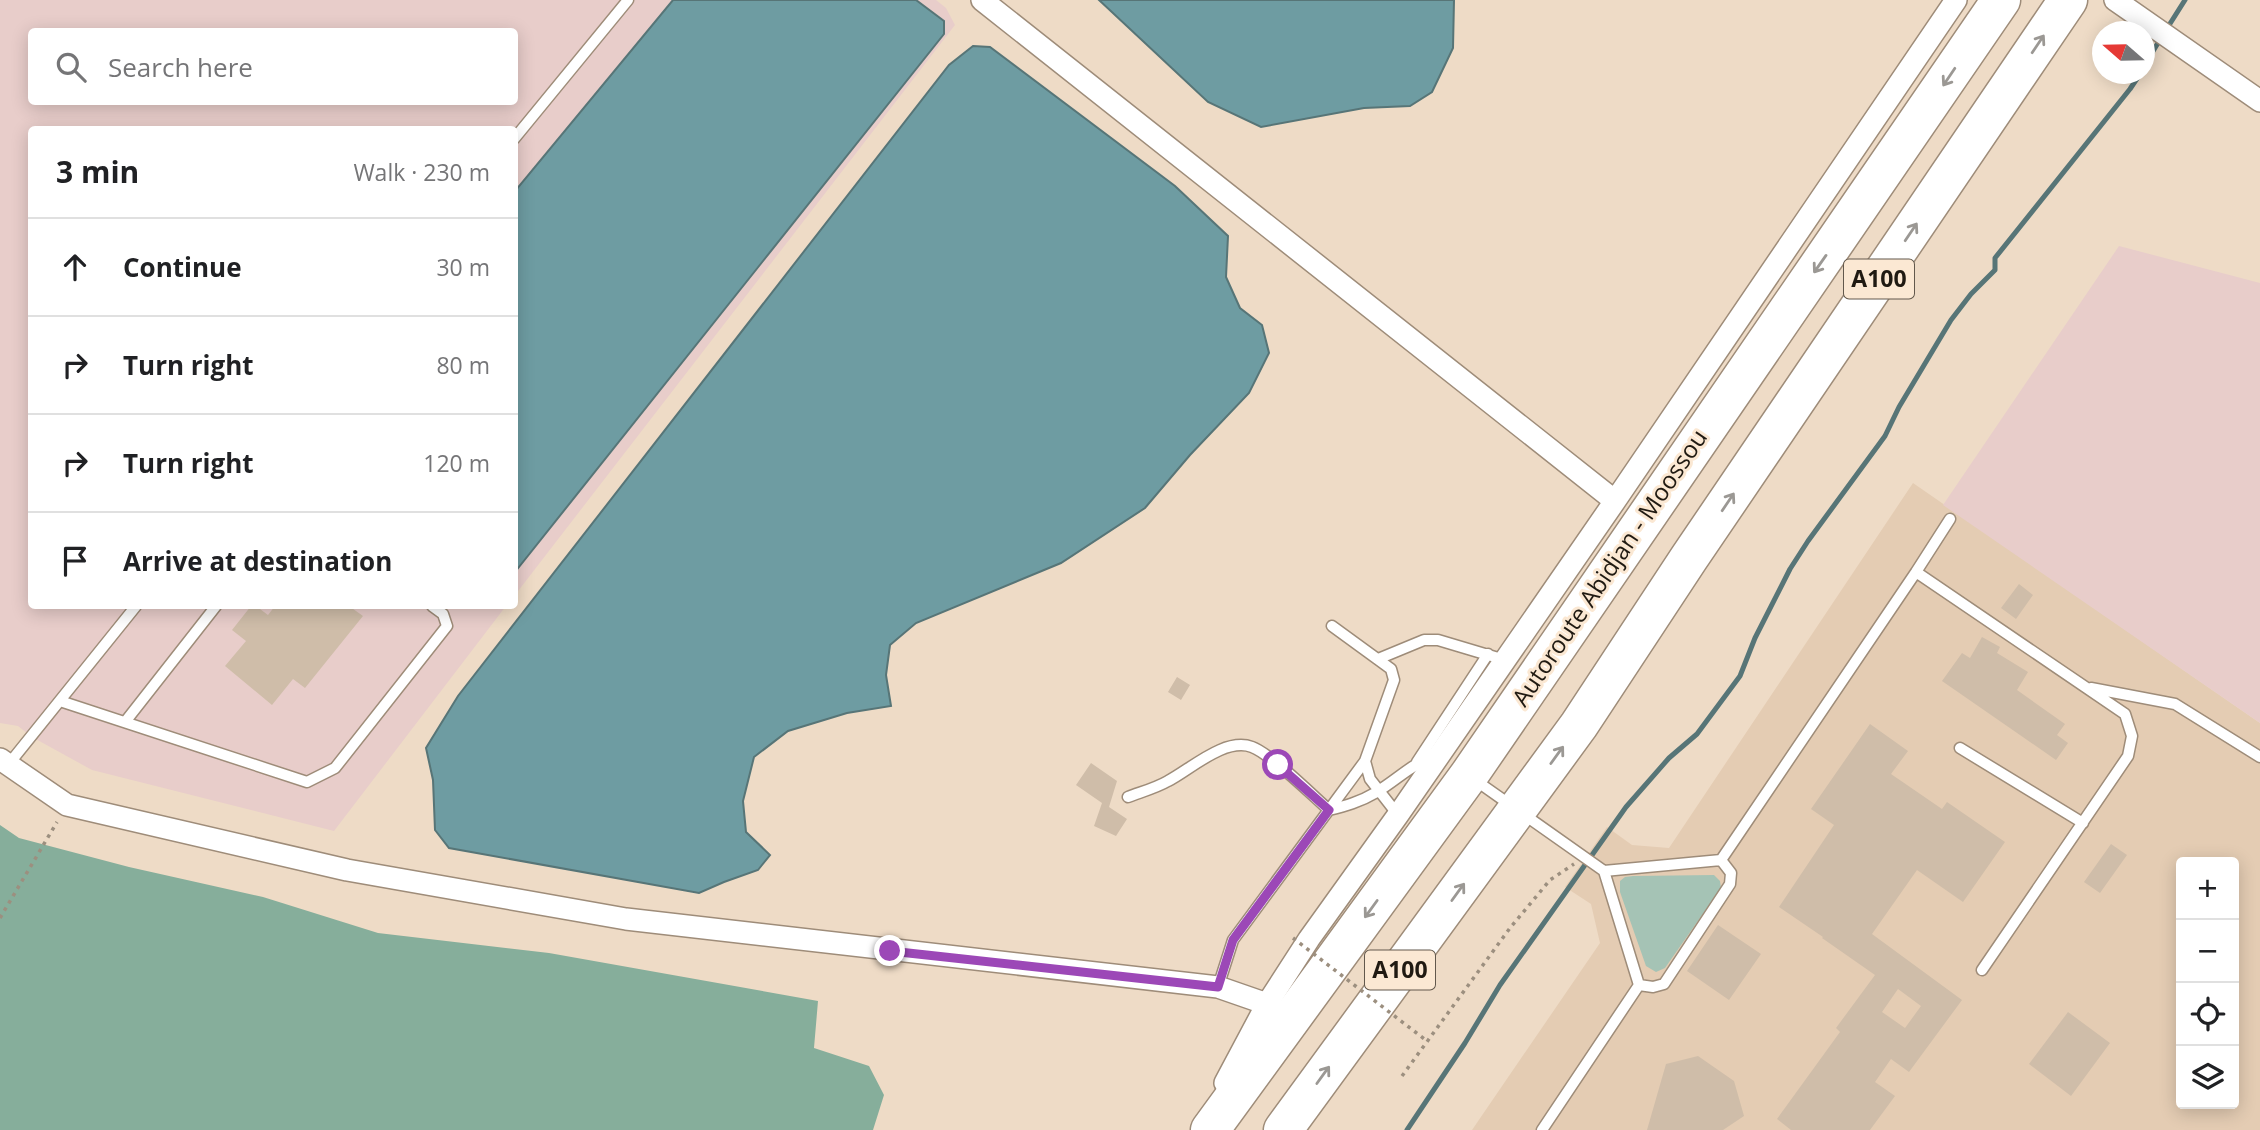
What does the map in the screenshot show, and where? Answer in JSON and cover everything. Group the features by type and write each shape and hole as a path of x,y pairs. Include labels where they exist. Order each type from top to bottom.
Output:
{"highway":[{"name":"Autoroute Abidjan - Moossou","path":"1210,1130 1455,764 2001,0"},
{"name":"A100","path":"1283,1130 1579,725 1689,558 2068,0"}],"street":[{"path":"982,0 1615,501"},
{"path":"1196,1130 1211,1109 1267,1004 1309,939 1398,815 1455,764 1497,657 1615,501 1956,0"},
{"path":"2115,0 2260,101"},
{"path":"4,762 67,805 347,870 626,919 1218,987 1267,1004"}],"lane":[{"path":"518,134 628,0"},
{"path":"1721,860 1950,519"},
{"path":"1916,572 2125,714 2132,736 2129,756 1982,970"},
{"path":"4,762 60,701 134,609"},
{"path":"125,722 214,609"},
{"path":"60,701 307,782 335,768 447,626 443,614 436,609"},
{"path":"1218,987 1233,940 1365,761 1394,680 1391,669 1332,626"},
{"path":"1329,810 1361,801 1378,792 1417,762 1497,657 1448,641 1424,640 1378,659"},
{"path":"2085,687 2175,704 2260,757"},
{"path":"1128,797 1167,782 1221,749 1241,746 1253,747 1329,810"},
{"path":"1960,748 2083,823"},
{"path":"1365,761 1370,779 1398,815"},
{"path":"1417,762 1455,764 1604,871 1640,985"},
{"path":"1604,871 1721,860"},
{"path":"1640,985 1653,987 1664,984 1730,884 1731,873 1721,860"},
{"path":"1542,1130 1640,985"}],"path":[{"path":"0,918 67,805"},
{"path":"1402,1076 1468,984 1550,880 1586,858"},
{"path":"1293,938 1427,1041"}],"shaded area":[{"path":"0,0 936,0 946,8 955,25 518,591 518,126 28,126 28,609 504,609 334,831 92,770 32,737 18,726 0,723"},
{"path":"2119,246 2260,283 2260,723 1943,505"},
{"path":"1913,483 2260,723 2260,1130 1472,1130 1600,943 1591,904 1565,887 1607,827 1632,845 1669,848"}],"green space":[{"path":"0,825 19,838 129,867 263,897 378,933 549,953 818,1001 814,1048 869,1066 884,1095 873,1130 0,1130"},
{"path":"1714,875 1720,881 1721,888 1665,968 1656,972 1646,966 1620,892 1620,881 1633,876"}],"water":[{"path":"673,0 916,0 944,21 944,34 518,568 518,187"},
{"path":"1099,0 1454,0 1453,48 1432,92 1410,106 1364,108 1261,127 1208,102"},
{"path":"973,46 990,47 1175,186 1228,236 1226,277 1240,308 1262,325 1269,353 1249,393 1190,455 1145,508 1061,563 916,623 890,645 886,675 891,706 847,713 788,731 754,757 743,801 746,832 770,855 758,870 699,893 449,848 435,830 433,780 426,748 458,696 949,65"}],"building":[{"path":"2019,584 2033,595 2016,619 2001,608"},
{"path":"249,609 260,609 268,615 273,609 353,609 363,616 305,688 293,679 272,705 225,666 246,641 232,630"},
{"path":"1982,637 2000,647 1997,653 2028,672 2017,690 2065,724 2057,735 2068,743 2056,760 1942,681 1962,653 1970,658"},
{"path":"1177,677 1190,685 1181,700 1168,692"},
{"path":"1870,724 1908,751 1891,774 1942,809 1947,802 2005,842 1963,902 1917,870 1872,934 1962,1000 1909,1072 1891,1059 1875,1082 1895,1096 1870,1130 1791,1130 1777,1119 1840,1032 1836,1028 1875,975 1779,907 1834,825 1811,809","holes":["1898,989 1921,1006 1905,1028 1882,1012"]},
{"path":"1091,763 1117,781 1109,807 1127,819 1116,836 1094,826 1102,803 1076,785"},
{"path":"2111,844 2127,855 2100,893 2084,882"},
{"path":"1718,925 1761,954 1729,1000 1687,971"},
{"path":"2068,1012 2110,1043 2071,1096 2029,1064"},
{"path":"1698,1056 1734,1081 1744,1116 1723,1130 1647,1130 1666,1064"}],"waterway":[{"path":"2166,30 2185,0"},
{"path":"2155,48 2161,38"},
{"path":"1407,1130 1500,985 1626,807 1669,758 1697,734 1740,676 1755,638 1790,569 1885,436 1899,407 1951,320 1971,294 1995,270 1995,258 2133,84"}],"route":[{"path":"890,951 1218,987 1233,940 1329,810 1278,765"}]}
